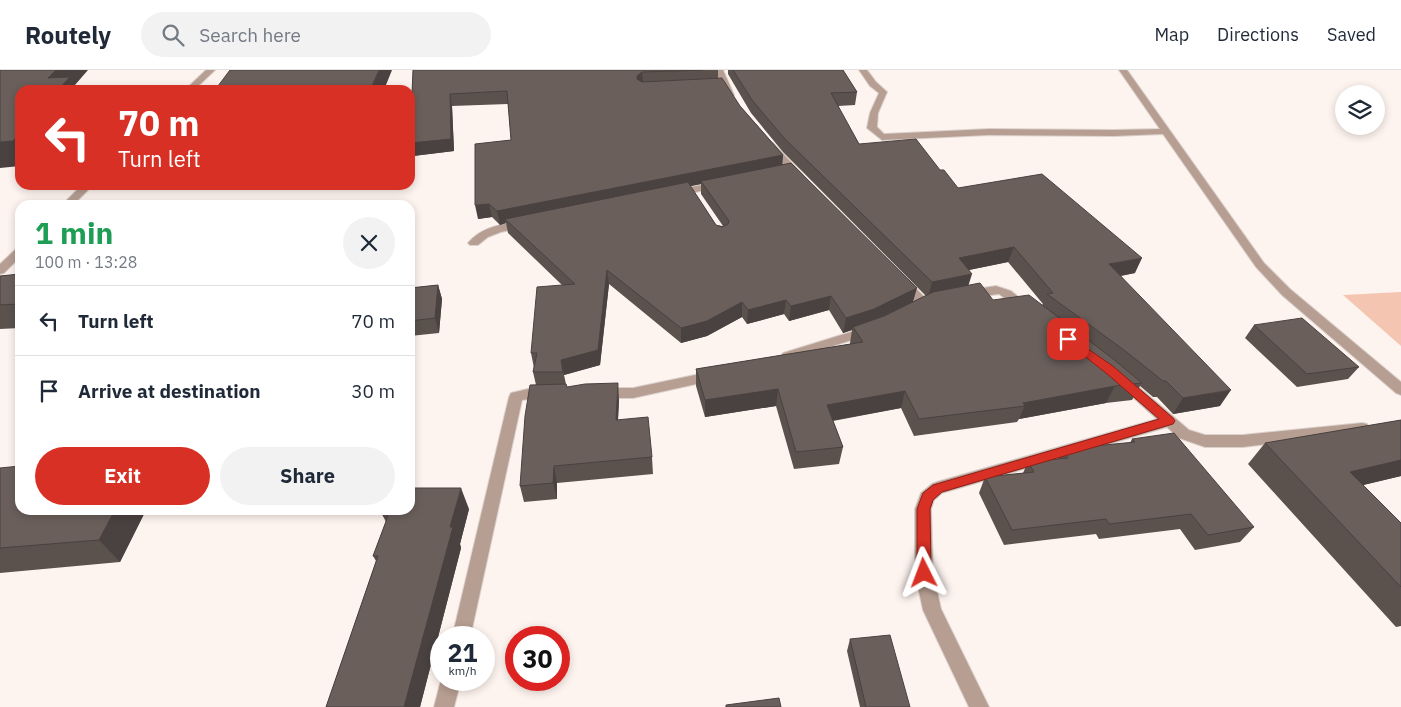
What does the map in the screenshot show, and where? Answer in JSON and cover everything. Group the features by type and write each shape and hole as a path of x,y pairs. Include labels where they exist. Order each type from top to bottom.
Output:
{"street":[{"path":"194,85 211,70"},
{"path":"719,70 721,86 734,102"},
{"path":"863,70 873,84 884,92 874,113 872,128 882,137 989,132 1166,132"},
{"path":"1123,70 1260,265 1286,292 1401,390"},
{"path":"763,137 788,172 806,184"},
{"path":"664,195 693,194 728,183"},
{"path":"72,200 83,190"},
{"path":"474,243 479,237 490,232 535,221"},
{"path":"0,271 15,256"},
{"path":"892,270 925,305"},
{"path":"953,298 991,289 1004,290 1043,319"},
{"path":"776,359 814,349 883,325"},
{"path":"1110,370 1184,434 1205,441 1243,441 1371,427"},
{"path":"582,393 633,393 729,372"},
{"path":"464,626 516,397 532,393 562,393"},
{"path":"979,707 932,610 924,573 923,509 927,497 937,488 1169,421"},
{"path":"444,707 448,691"}],"shaded area":[{"path":"1401,292 1401,346 1343,295"}],"building":[{"path":"0,70 56,70 48,78 70,77 63,85 15,85 15,139 13,141 0,142"},
{"path":"230,70 379,70 372,85 219,85"},
{"path":"413,70 703,70 642,72 637,76 637,79 642,82 722,78 740,106 783,155 497,211 489,204 475,205 475,144 511,140 507,91 450,94 451,139 415,143 415,85 412,85"},
{"path":"733,70 843,70 857,92 831,93 859,144 916,139 940,170 944,170 958,188 1042,174 1142,258 1109,264 1231,390 1183,398 1166,381 1163,381 1047,294 1053,293 1014,247 959,258 972,274 932,282 784,138 752,100"},
{"path":"791,163 917,288 874,309 846,318 831,296 791,306 786,300 748,310 742,302 707,321 681,328 607,270 598,350 561,360 563,372 533,372 537,353 531,353 537,287 575,284 505,219 688,182 716,225 722,227 728,224 729,221 701,181"},
{"path":"15,274 15,304 0,305 0,276"},
{"path":"980,283 993,300 1029,295 1142,383 1115,386 1023,403 1025,406 919,419 905,391 827,405 843,447 796,452 778,389 705,400 696,369 863,342 853,327 884,316 933,292"},
{"path":"438,285 435,318 415,320 415,287"},
{"path":"1302,318 1359,367 1307,374 1254,325"},
{"path":"618,383 616,420 648,417 652,457 554,466 553,483 520,486 525,416 530,385 566,384 567,387 585,384"},
{"path":"1401,420 1401,460 1350,472 1401,523 1401,587 1265,443"},
{"path":"1174,433 1254,527 1208,535 1191,514 1109,524 1106,519 1012,530 985,477 1034,472 1028,462 1068,458 1063,449 1135,442 1132,439"},
{"path":"15,466 15,515 112,515 99,540 0,548 0,468"},
{"path":"415,488 461,488 450,527 453,527 404,707 326,707 378,556 373,556 388,516 383,516 415,515"},
{"path":"890,635 910,707 866,707 850,639"},
{"path":"779,698 781,707 726,707 726,705"}],"route":[{"path":"924,573 923,509 927,497 937,488 1169,421 1110,370 1068,339"}]}
